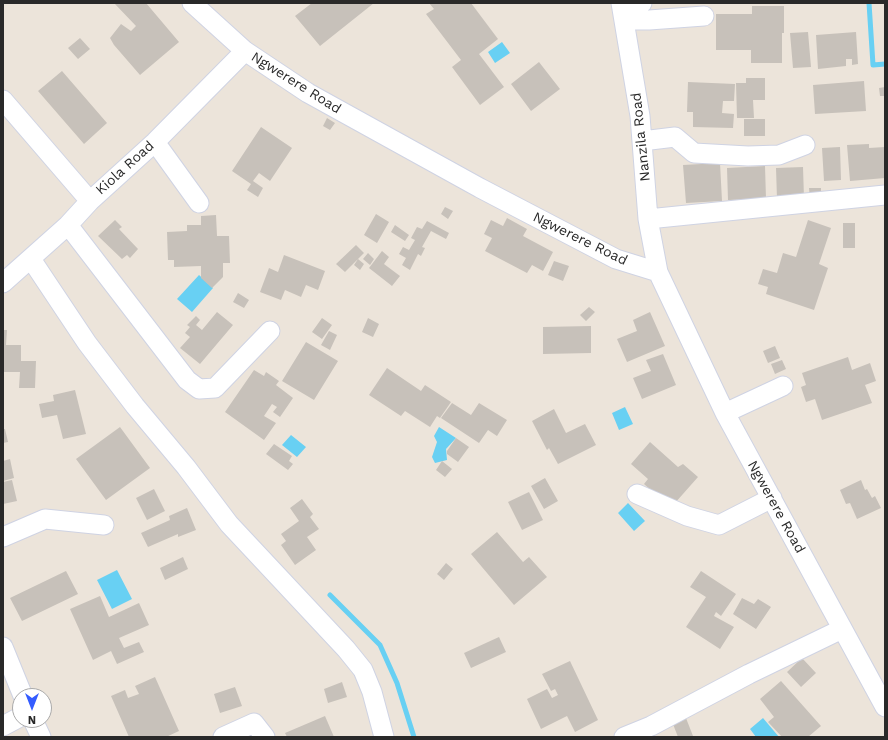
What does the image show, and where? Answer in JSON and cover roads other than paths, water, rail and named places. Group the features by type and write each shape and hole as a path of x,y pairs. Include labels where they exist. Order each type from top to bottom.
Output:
{"street":[{"name":"Ngwerere Road","path":"192,3 245,50 308,93 480,188 616,259 658,272 725,413 885,707"},
{"path":"622,10 642,3"},
{"path":"622,10 649,20 704,16"},
{"name":"Nanzila Road","path":"622,10 640,116 648,219 658,272"},
{"name":"Kiola Road","path":"3,283 68,225 90,201 155,142 245,50"},
{"path":"3,100 90,201"},
{"path":"642,141 675,137 694,153 748,156 779,155 805,145"},
{"path":"155,142 200,203"},
{"path":"648,219 885,195"},
{"path":"68,225 187,380 200,389 215,388 270,331"},
{"path":"31,259 92,349 186,467 229,524 346,649 363,670 372,692 384,737"},
{"path":"725,413 783,386"},
{"path":"636,494 687,516 719,525 772,498"},
{"path":"3,537 45,518 104,525"},
{"path":"624,737 651,726 749,674 842,629"},
{"path":"3,647 20,688"},
{"path":"3,726 12,721"},
{"path":"223,737 254,723 265,737"}],"water":[{"path":"502,42 510,53 495,63 488,52"},
{"path":"199,275 213,288 192,312 177,299"},
{"path":"625,407 633,424 619,430 612,413"},
{"path":"439,427 456,438 446,449 447,460 435,463 432,457 437,442 434,436"},
{"path":"291,435 306,447 297,457 282,445"},
{"path":"628,503 645,521 634,531 618,513"},
{"path":"117,570 132,599 112,609 97,580"},
{"path":"763,718 779,737 756,737 750,729"}],"waterway":[{"path":"869,3 873,65 885,64"},
{"path":"330,595 380,645 397,683 414,737"}]}
